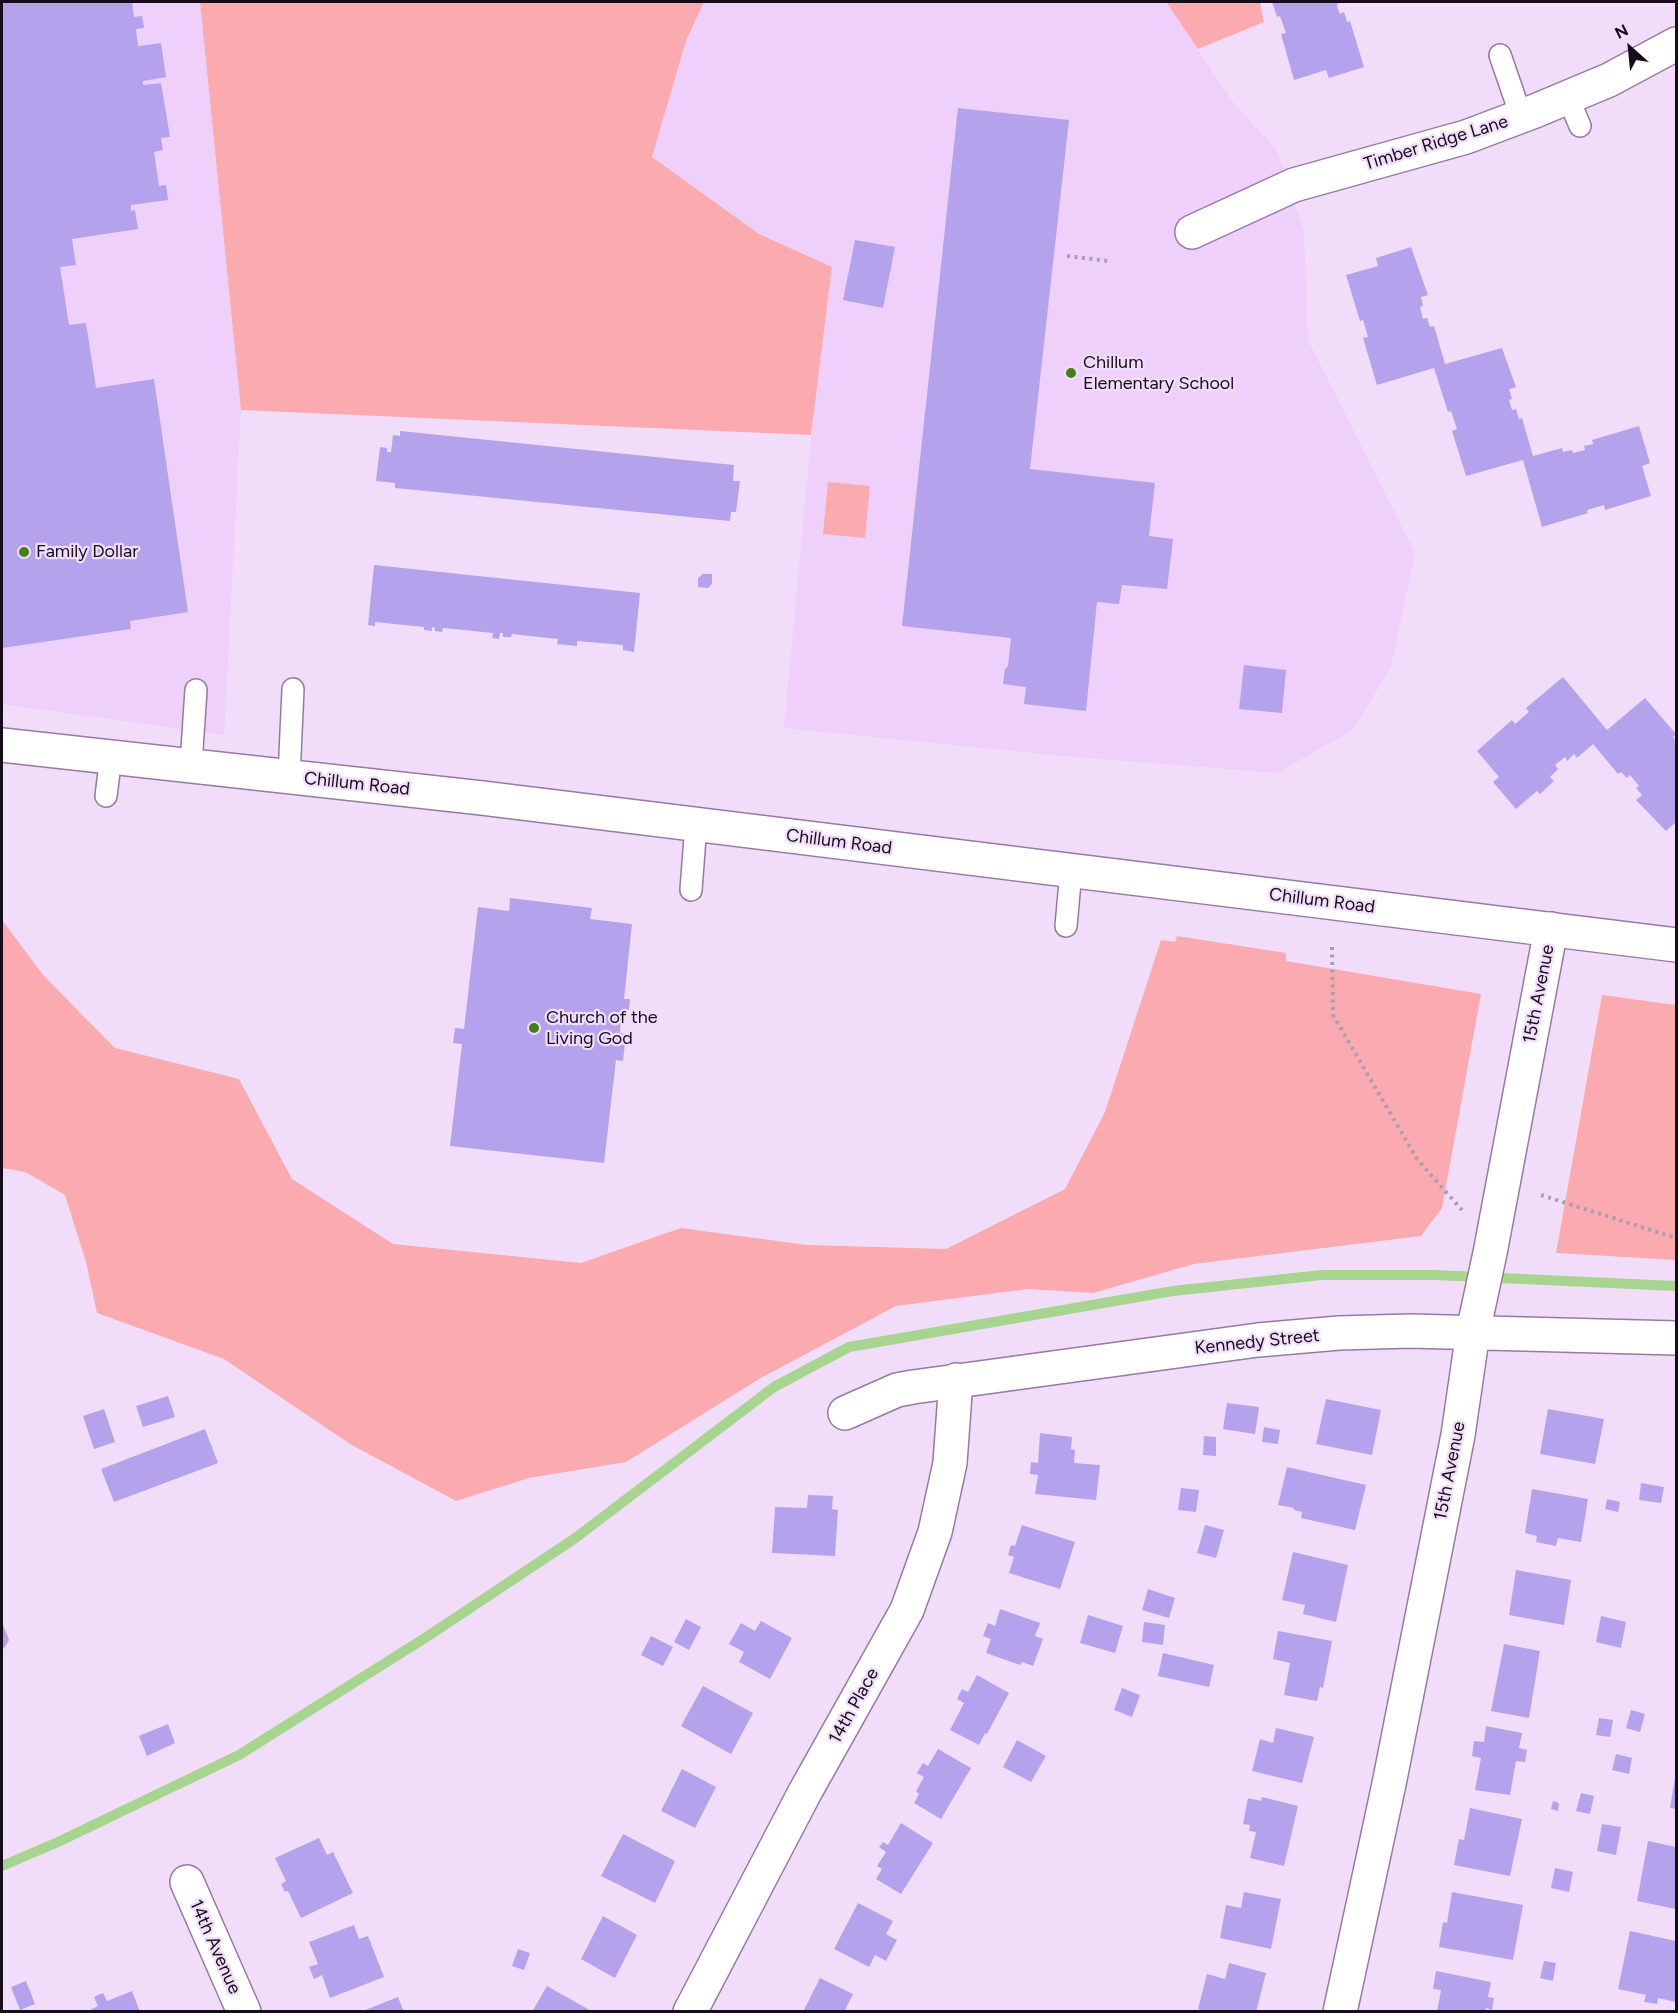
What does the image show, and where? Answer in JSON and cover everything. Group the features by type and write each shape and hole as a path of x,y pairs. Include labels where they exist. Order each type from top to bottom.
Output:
{"street":[{"name":"Timber Ridge Lane","path":"1192,232 1294,185 1466,137 1521,116 1574,112 1609,80 1677,44"},
{"name":"Chillum Road","path":"2,744 696,824 1677,945"},
{"name":"15th Avenue","path":"1340,2012 1394,1762 1458,1435 1473,1332 1551,929"},
{"name":"Kennedy Street","path":"845,1413 897,1390 956,1380 1258,1340 1374,1332 1473,1332 1677,1338"},
{"name":"14th Place","path":"690,2012 806,1792 907,1610 935,1532 950,1463 956,1380"},
{"name":"14th Avenue","path":"187,1882 244,2012"}],"lane":[{"path":"1500,55 1521,116"},
{"path":"289,777 293,689"},
{"path":"191,764 196,690"},
{"path":"106,796 111,756"},
{"path":"691,890 696,824"},
{"path":"1066,926 1071,870"}],"path":[{"path":"1067,256 1108,261"},
{"path":"1332,947 1332,1015 1418,1159 1467,1216"},
{"path":"1541,1195 1677,1238"}],"shaded area":[{"path":"2,2 200,2 241,410 224,735 2,704"},
{"path":"200,2 704,2 686,41 652,157 759,234 832,267 811,435 241,410"},
{"name":"Chillum Elementary School","path":"704,2 1166,2 1235,105 1277,150 1304,231 1308,340 1415,553 1391,667 1353,730 1277,773 1063,756 784,728 814,406 832,268 759,234 652,157 686,41"},
{"path":"1166,2 1260,2 1264,22 1198,49"},
{"path":"828,482 870,486 865,538 823,534"},
{"path":"2,920 44,976 115,1048 239,1079 292,1179 393,1244 581,1263 681,1228 807,1245 946,1249 1065,1189 1105,1112 1161,940 1175,942 1177,936 1286,953 1286,961 1481,994 1442,1208 1421,1236 1194,1264 1093,1293 1028,1289 896,1306 759,1379 626,1462 529,1478 456,1501 350,1444 224,1359 97,1313 86,1262 65,1195 25,1172 2,1168"},
{"path":"1602,995 1676,1005 1676,1260 1556,1253"}],"building":[{"path":"2,2 132,2 134,17 142,16 144,28 136,29 138,46 161,43 166,77 143,81 143,85 161,83 170,137 161,138 163,150 154,152 159,186 166,185 168,200 131,205 131,211 135,210 138,229 72,239 76,265 60,267 69,325 86,323 96,388 154,379 188,612 130,621 131,629 2,648"},
{"path":"1272,2 1342,2 1337,4 1338,9 1340,14 1344,12 1347,22 1350,21 1364,67 1329,78 1326,70 1294,80 1281,34 1286,33"},
{"path":"958,108 1069,120 1030,469 1155,483 1149,536 1173,539 1167,589 1122,585 1119,604 1097,602 1086,711 1024,704 1026,687 1003,684 1005,669 1008,666 1011,638 902,626"},
{"path":"855,240 895,247 883,308 843,300"},
{"path":"1411,247 1428,295 1421,297 1423,306 1420,307 1423,319 1427,318 1430,327 1434,326 1445,364 1502,348 1516,387 1509,389 1512,399 1509,400 1512,410 1516,409 1519,419 1522,418 1533,456 1562,448 1563,452 1572,450 1573,453 1585,450 1584,446 1593,444 1592,440 1639,426 1650,463 1642,466 1651,496 1605,510 1604,505 1587,510 1588,513 1542,527 1523,460 1466,476 1452,431 1457,429 1451,411 1448,412 1434,368 1377,385 1363,338 1368,337 1363,320 1360,321 1346,275 1378,266 1376,258"},
{"path":"400,431 734,465 733,481 740,481 736,512 731,512 730,521 395,488 395,483 376,481 380,447 387,448 387,452 391,452 393,435 400,436"},
{"path":"374,565 640,593 634,652 623,650 623,645 577,641 577,646 557,644 558,639 512,634 511,637 503,637 503,633 500,633 499,639 492,638 493,633 443,628 442,632 435,631 432,627 432,631 424,630 424,627 375,622 375,626 368,625"},
{"path":"703,574 712,574 712,584 708,588 698,587 698,578"},
{"path":"1244,665 1286,670 1282,713 1239,709"},
{"path":"1563,677 1607,730 1645,698 1676,734 1673,737 1676,741 1676,822 1666,831 1636,800 1642,795 1636,788 1639,786 1630,775 1627,778 1621,772 1618,774 1593,744 1577,758 1574,754 1567,761 1565,757 1555,765 1558,769 1550,777 1554,781 1540,794 1537,791 1516,809 1493,782 1499,777 1477,751 1512,720 1515,724 1529,712 1526,708"},
{"path":"510,898 592,908 590,919 632,924 624,999 630,999 629,1010 622,1009 620,1033 626,1034 623,1061 616,1060 604,1163 450,1146 462,1044 453,1043 455,1028 464,1029 478,907 509,911"},
{"path":"168,1396 175,1417 143,1427 136,1406"},
{"path":"1326,1399 1381,1410 1372,1455 1316,1444"},
{"path":"1227,1403 1259,1407 1255,1434 1223,1429"},
{"path":"104,1409 115,1442 94,1449 83,1416"},
{"path":"1548,1409 1604,1419 1595,1464 1540,1454"},
{"path":"1264,1427 1280,1430 1278,1444 1262,1442"},
{"path":"205,1429 218,1463 114,1502 101,1469"},
{"path":"1040,1433 1072,1437 1071,1449 1075,1450 1074,1463 1100,1465 1096,1500 1035,1494 1038,1475 1030,1474 1031,1462 1038,1463"},
{"path":"1204,1436 1216,1437 1216,1456 1203,1455"},
{"path":"1287,1467 1366,1485 1355,1530 1301,1518 1302,1512 1278,1505"},
{"path":"1641,1483 1664,1487 1661,1503 1639,1500"},
{"path":"1181,1488 1199,1490 1196,1512 1178,1510"},
{"path":"1532,1489 1588,1499 1581,1542 1558,1538 1556,1546 1536,1542 1537,1536 1525,1533"},
{"path":"808,1495 833,1496 832,1509 838,1510 835,1556 772,1553 775,1507 807,1508"},
{"path":"1607,1499 1620,1502 1618,1512 1605,1509"},
{"path":"1022,1525 1075,1542 1060,1589 1009,1573 1014,1557 1008,1555 1011,1545 1015,1546"},
{"path":"1205,1525 1224,1530 1216,1558 1197,1553"},
{"path":"1293,1552 1348,1565 1336,1622 1303,1614 1305,1605 1282,1600"},
{"path":"1516,1570 1571,1580 1564,1625 1509,1615"},
{"path":"1148,1589 1175,1598 1169,1618 1142,1610"},
{"path":"1000,1609 1040,1623 1035,1636 1043,1639 1033,1666 1022,1662 1020,1665 986,1653 991,1639 983,1636 988,1623 995,1626"},
{"path":"1088,1615 1123,1626 1115,1653 1080,1643"},
{"path":"1601,1616 1626,1622 1621,1648 1596,1642"},
{"path":"686,1619 701,1627 689,1650 674,1642"},
{"path":"761,1621 792,1638 770,1679 739,1662 744,1652 729,1644 741,1623 755,1631"},
{"path":"2,1622 9,1640 2,1649"},
{"path":"1144,1622 1165,1625 1163,1645 1142,1642"},
{"path":"1278,1631 1332,1641 1323,1688 1320,1687 1317,1701 1284,1695 1290,1663 1273,1659"},
{"path":"651,1636 673,1647 663,1666 641,1655"},
{"path":"1504,1644 1540,1651 1529,1718 1491,1711"},
{"path":"1163,1653 1214,1665 1209,1687 1158,1676"},
{"path":"977,1675 1009,1693 979,1745 950,1730 964,1703 957,1699 962,1689 968,1692"},
{"path":"703,1686 753,1713 731,1754 681,1726"},
{"path":"1122,1688 1140,1695 1132,1717 1114,1710"},
{"path":"1631,1710 1645,1714 1640,1732 1626,1728"},
{"path":"1599,1718 1613,1720 1610,1737 1596,1735"},
{"path":"168,1724 175,1743 147,1756 139,1736"},
{"path":"1486,1726 1522,1733 1519,1748 1527,1750 1525,1762 1516,1761 1510,1795 1475,1790 1481,1758 1472,1756 1474,1741 1484,1742"},
{"path":"1276,1728 1314,1737 1302,1783 1252,1771 1260,1739 1273,1743"},
{"path":"1017,1740 1046,1756 1031,1782 1003,1767"},
{"path":"938,1749 971,1768 941,1819 914,1803 919,1794 916,1791 924,1777 917,1773 923,1763 928,1766"},
{"path":"1616,1754 1632,1758 1629,1774 1612,1770"},
{"path":"682,1769 716,1787 695,1828 661,1811"},
{"path":"1676,1778 1676,1809 1670,1808"},
{"path":"1581,1793 1594,1796 1590,1814 1576,1811"},
{"path":"1262,1797 1298,1806 1284,1866 1250,1858 1256,1832 1249,1831 1250,1825 1243,1824 1248,1798 1261,1801"},
{"path":"1553,1801 1559,1803 1558,1811 1551,1809"},
{"path":"1470,1808 1522,1819 1510,1876 1454,1865 1459,1839 1464,1840"},
{"path":"901,1823 933,1843 901,1894 876,1879 882,1869 877,1866 886,1852 879,1847 883,1842 888,1845"},
{"path":"1602,1824 1621,1827 1616,1855 1597,1851"},
{"path":"623,1834 675,1861 655,1903 601,1876"},
{"path":"319,1838 327,1855 333,1852 353,1893 301,1918 288,1891 285,1892 281,1884 286,1881 275,1858"},
{"path":"1648,1841 1676,1847 1676,1909 1637,1901"},
{"path":"1555,1868 1573,1872 1569,1892 1551,1888"},
{"path":"1244,1892 1281,1899 1271,1949 1220,1938 1226,1905 1241,1908"},
{"path":"1452,1892 1523,1905 1513,1960 1439,1947 1443,1922 1447,1923"},
{"path":"858,1903 893,1921 886,1934 897,1940 886,1961 875,1955 869,1967 834,1949"},
{"path":"603,1916 637,1935 615,1978 581,1959"},
{"path":"354,1925 359,1939 368,1936 384,1977 330,1998 322,1975 314,1979 309,1967 318,1964 309,1942"},
{"path":"1630,1931 1676,1941 1676,2002 1658,1998 1657,2004 1644,2002 1646,1995 1618,1989"},
{"path":"518,1949 530,1953 524,1970 512,1966"},
{"path":"1544,1961 1556,1963 1553,1981 1540,1978"},
{"path":"1229,1963 1266,1973 1256,2012 1208,2012 1198,2009 1207,1974 1225,1979"},
{"path":"1436,1971 1491,1982 1488,1997 1494,1998 1492,2010 1486,2008 1485,2012 1437,2012 1441,1990 1433,1989"},
{"path":"820,1978 853,1994 844,2012 803,2012"},
{"path":"26,1981 35,2004 20,2010 11,1987"},
{"path":"547,1986 593,2012 532,2012"},
{"path":"132,1991 140,2012 86,2012 98,2006 94,1997 103,1993 107,2001"},
{"path":"398,1997 404,2012 363,2012 363,2011"}],"waterway":[{"path":"2,1866 58,1842 239,1755 425,1638 574,1539 774,1387 849,1347 1173,1291 1322,1275 1435,1275 1676,1286"}],"place":[{"name":"Chillum Elementary School","path":"1071,373"},
{"name":"Family Dollar","path":"24,552"},
{"name":"Church of the Living God","path":"534,1028"}]}
